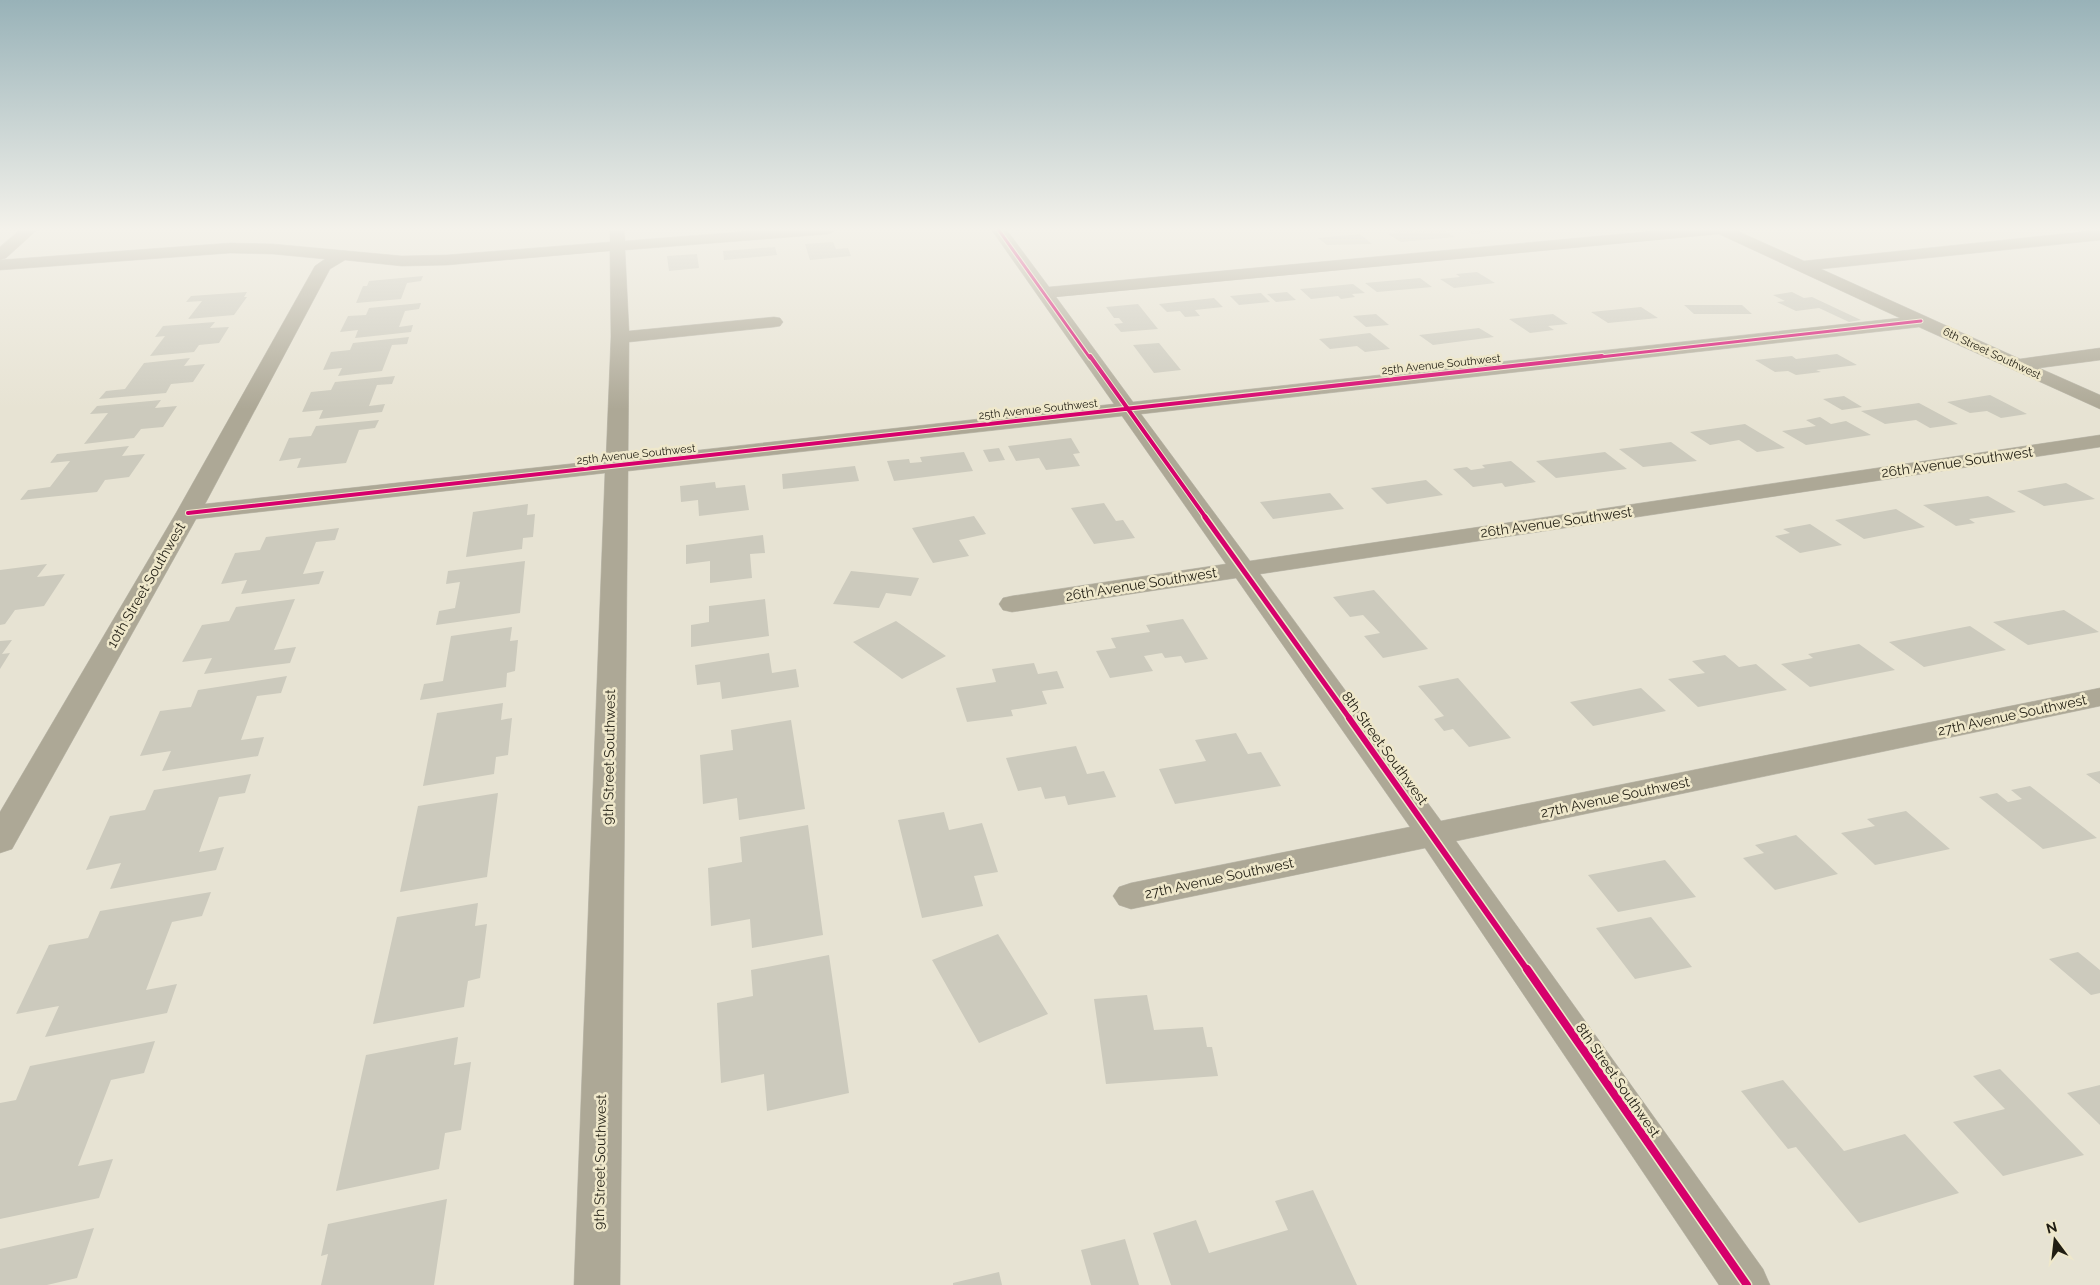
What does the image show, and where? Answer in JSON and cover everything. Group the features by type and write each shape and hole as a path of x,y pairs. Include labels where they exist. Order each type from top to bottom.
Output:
{"street":[{"name":"10th Street Southwest","path":"0,841 188,513 310,289"},
{"name":"9th Street Southwest","path":"597,1285 615,466 620,337 619,289"},
{"name":"8th Street Southwest","path":"1041,289 1433,834 1747,1285"},
{"path":"1044,293 1087,289"},
{"name":"6th Street Southwest","path":"1852,289 2100,403"},
{"name":"25th Avenue Southwest","path":"188,513 1921,321"},
{"path":"620,337 774,322"},
{"path":"2017,365 2100,354"},
{"name":"26th Avenue Southwest","path":"1012,604 2100,441"},
{"name":"27th Avenue Southwest","path":"1131,896 2100,697"}],"building":[{"path":"362,289 405,289 401,299 356,303"},
{"path":"1300,289 1360,289 1365,293 1352,294 1355,297 1341,299 1338,296 1311,299"},
{"path":"1373,289 1410,289 1377,292"},
{"path":"247,292 244,297 247,297 234,315 188,319 202,301 186,302 191,296"},
{"path":"1287,292 1296,300 1276,302 1267,294"},
{"path":"1792,292 1804,298 1812,297 1861,320 1849,322 1819,308 1796,311 1777,302 1785,301 1773,295"},
{"path":"1261,293 1270,302 1239,305 1230,296"},
{"path":"1214,298 1223,307 1195,310 1200,316 1185,317 1180,311 1167,312 1159,304"},
{"path":"421,303 419,309 405,311 399,327 413,325 411,332 355,338 358,330 340,332 348,316 366,315 369,308"},
{"path":"1138,304 1158,329 1121,332 1114,324 1123,323 1119,318 1114,318 1106,307"},
{"path":"1684,305 1742,305 1752,314 1694,314"},
{"path":"1641,307 1658,318 1608,323 1591,312"},
{"path":"1376,314 1389,325 1366,327 1353,316"},
{"path":"1553,314 1568,324 1548,326 1554,330 1530,333 1509,319"},
{"path":"215,322 210,328 229,327 219,343 199,345 194,352 150,356 165,336 155,337 163,326"},
{"path":"1479,328 1494,337 1433,345 1419,335"},
{"path":"1370,333 1390,349 1365,352 1357,346 1330,349 1319,339"},
{"path":"409,337 407,344 392,345 382,371 338,376 342,368 323,370 331,352 350,350 353,343"},
{"path":"1159,343 1181,370 1154,373 1133,345"},
{"path":"1837,354 1857,365 1816,370 1821,372 1796,375 1788,371 1775,372 1755,360 1792,356 1796,359"},
{"path":"190,358 184,366 205,364 193,382 171,384 166,393 99,399 106,391 125,389 144,363"},
{"path":"395,376 392,384 377,385 369,406 385,404 382,412 319,419 323,410 302,412 311,392 331,390 335,382"},
{"path":"1990,395 2027,414 2001,418 1987,411 1970,413 1947,402"},
{"path":"1844,396 1862,407 1842,410 1823,399"},
{"path":"161,400 155,408 177,406 163,427 141,429 134,438 84,444 108,413 90,414 97,406"},
{"path":"1919,403 1958,424 1930,428 1916,420 1885,424 1861,411"},
{"path":"1820,417 1831,424 1846,421 1871,435 1806,445 1782,431 1816,426 1806,420"},
{"path":"379,420 375,428 359,430 346,463 297,468 301,458 279,461 289,438 311,436 316,426"},
{"path":"1745,424 1785,448 1757,452 1739,440 1710,445 1690,432"},
{"path":"1071,438 1080,453 1073,454 1080,466 1046,470 1039,458 1016,461 1008,446"},
{"path":"1671,442 1697,461 1643,467 1619,449"},
{"path":"129,446 122,456 145,454 129,477 105,480 97,492 20,500 28,490 50,487 70,461 50,463 57,454"},
{"path":"999,448 1005,460 989,462 983,450"},
{"path":"964,452 973,471 894,481 887,461 909,459 910,463 922,462 920,457"},
{"path":"1605,452 1627,469 1556,478 1536,461"},
{"path":"1511,461 1536,482 1505,487 1502,483 1473,487 1453,469 1467,467 1471,470 1485,468 1482,465"},
{"path":"855,466 859,481 783,489 782,474"},
{"path":"1426,480 1443,495 1387,504 1371,488"},
{"path":"715,482 716,488 745,485 749,510 699,516 698,500 681,502 680,486"},
{"path":"2066,483 2095,499 2044,506 2017,491"},
{"path":"1330,493 1344,509 1273,519 1260,502"},
{"path":"1988,496 2016,512 1969,519 1975,523 1956,526 1923,505"},
{"path":"1104,503 1116,521 1123,520 1135,538 1094,544 1071,508"},
{"path":"528,504 527,515 535,514 533,537 523,538 522,549 466,557 473,512"},
{"path":"1896,509 1925,527 1864,539 1835,520"},
{"path":"974,516 986,534 959,540 969,556 933,563 912,528"},
{"path":"1810,524 1842,545 1800,553 1775,536 1790,533 1783,529"},
{"path":"339,528 335,540 316,542 303,574 324,571 319,584 241,594 247,580 221,584 235,553 260,550 266,537"},
{"path":"763,535 765,553 750,554 752,578 710,583 710,561 686,564 686,545"},
{"path":"525,561 520,613 436,625 439,611 455,608 460,582 446,584 448,571"},
{"path":"47,564 37,577 65,574 44,606 15,610 5,624 0,625 0,570"},
{"path":"851,571 919,578 911,596 886,593 879,608 833,604"},
{"path":"1374,590 1428,649 1383,658 1364,636 1380,633 1363,615 1350,617 1333,597"},
{"path":"295,599 274,650 296,647 290,663 204,674 212,658 182,662 202,625 229,621 236,607"},
{"path":"765,599 769,636 691,647 691,625 709,622 709,606"},
{"path":"2064,610 2099,632 2028,645 1993,622"},
{"path":"1183,619 1208,659 1185,663 1181,656 1165,658 1162,653 1144,656 1153,671 1110,678 1096,651 1116,648 1111,638 1150,632 1146,625"},
{"path":"896,621 946,656 902,679 853,642"},
{"path":"1970,626 2006,650 1924,667 1889,642"},
{"path":"512,627 510,641 518,640 515,671 507,673 506,687 420,700 424,684 443,681 451,636"},
{"path":"12,640 2,654 10,653 0,669 0,641"},
{"path":"1859,644 1895,670 1810,687 1781,664 1813,658 1808,654"},
{"path":"769,653 772,673 796,669 799,687 722,699 720,682 697,685 695,665"},
{"path":"1725,655 1739,667 1756,664 1787,690 1698,707 1668,679 1705,673 1692,661"},
{"path":"1034,663 1038,674 1057,671 1064,688 1042,691 1047,704 1011,710 1013,716 967,722 956,688 996,682 992,669"},
{"path":"287,676 281,693 257,696 241,740 264,737 258,756 162,771 171,751 140,756 160,711 191,707 198,690"},
{"path":"1458,678 1511,738 1469,747 1453,729 1444,731 1434,719 1444,716 1418,686"},
{"path":"1641,688 1666,711 1593,726 1570,702"},
{"path":"503,703 501,720 512,718 508,755 496,757 494,774 423,786 437,713"},
{"path":"791,720 805,809 739,820 737,798 703,804 700,755 733,750 731,730"},
{"path":"1236,733 1248,754 1261,752 1281,786 1175,804 1159,769 1206,761 1195,740"},
{"path":"1076,746 1087,774 1104,771 1116,797 1068,805 1065,796 1045,799 1041,787 1018,791 1006,758"},
{"path":"2100,771 2100,784 2086,774"},
{"path":"251,774 245,793 219,797 199,852 224,847 216,870 110,889 121,863 86,870 110,816 145,810 154,790"},
{"path":"2030,786 2097,838 2043,849 1979,797 1997,793 2008,802 2022,799 2011,790"},
{"path":"498,793 487,877 400,892 418,806"},
{"path":"1906,811 1950,849 1875,865 1841,833 1875,826 1867,819"},
{"path":"944,812 949,830 982,823 998,872 974,876 983,906 922,918 898,820"},
{"path":"808,825 823,935 752,948 750,919 711,926 708,868 742,862 740,837"},
{"path":"1796,835 1838,874 1775,890 1743,858 1764,853 1755,845"},
{"path":"1665,860 1696,897 1618,912 1588,875"},
{"path":"211,892 202,916 172,922 146,990 177,984 167,1013 45,1037 59,1006 16,1014 49,945 88,938 100,911"},
{"path":"478,903 475,926 487,924 480,978 468,981 464,1007 373,1024 397,917"},
{"path":"1651,917 1692,967 1635,979 1596,928"},
{"path":"998,934 1048,1014 979,1043 932,960"},
{"path":"2078,952 2100,970 2100,993 2091,995 2049,959"},
{"path":"829,955 849,1093 767,1111 764,1074 721,1083 717,1003 753,996 751,970"},
{"path":"1147,995 1154,1030 1203,1027 1207,1047 1212,1047 1218,1076 1106,1084 1094,999"},
{"path":"458,1037 454,1065 471,1062 461,1130 445,1133 439,1169 336,1191 366,1055"},
{"path":"155,1041 144,1073 111,1080 78,1166 113,1159 99,1198 0,1219 0,1103 16,1100 30,1066"},
{"path":"2000,1069 2084,1155 2003,1176 1953,1122 2005,1109 1973,1076"},
{"path":"1783,1080 1844,1151 1905,1134 1959,1193 1859,1223 1796,1147 1788,1149 1741,1091"},
{"path":"2100,1085 2100,1125 2067,1093"},
{"path":"1313,1190 1357,1285 1171,1285 1153,1233 1196,1220 1209,1253 1288,1230 1275,1201"},
{"path":"447,1199 434,1285 321,1285 328,1254 321,1256 328,1224"},
{"path":"94,1228 77,1278 47,1285 0,1285 0,1249"},
{"path":"1125,1239 1139,1285 1091,1285 1081,1250"},
{"path":"999,1272 1002,1285 953,1285 953,1283"}],"cycle path":[{"path":"1041,289 1433,834 1747,1285"},
{"path":"188,513 1921,321"}]}
